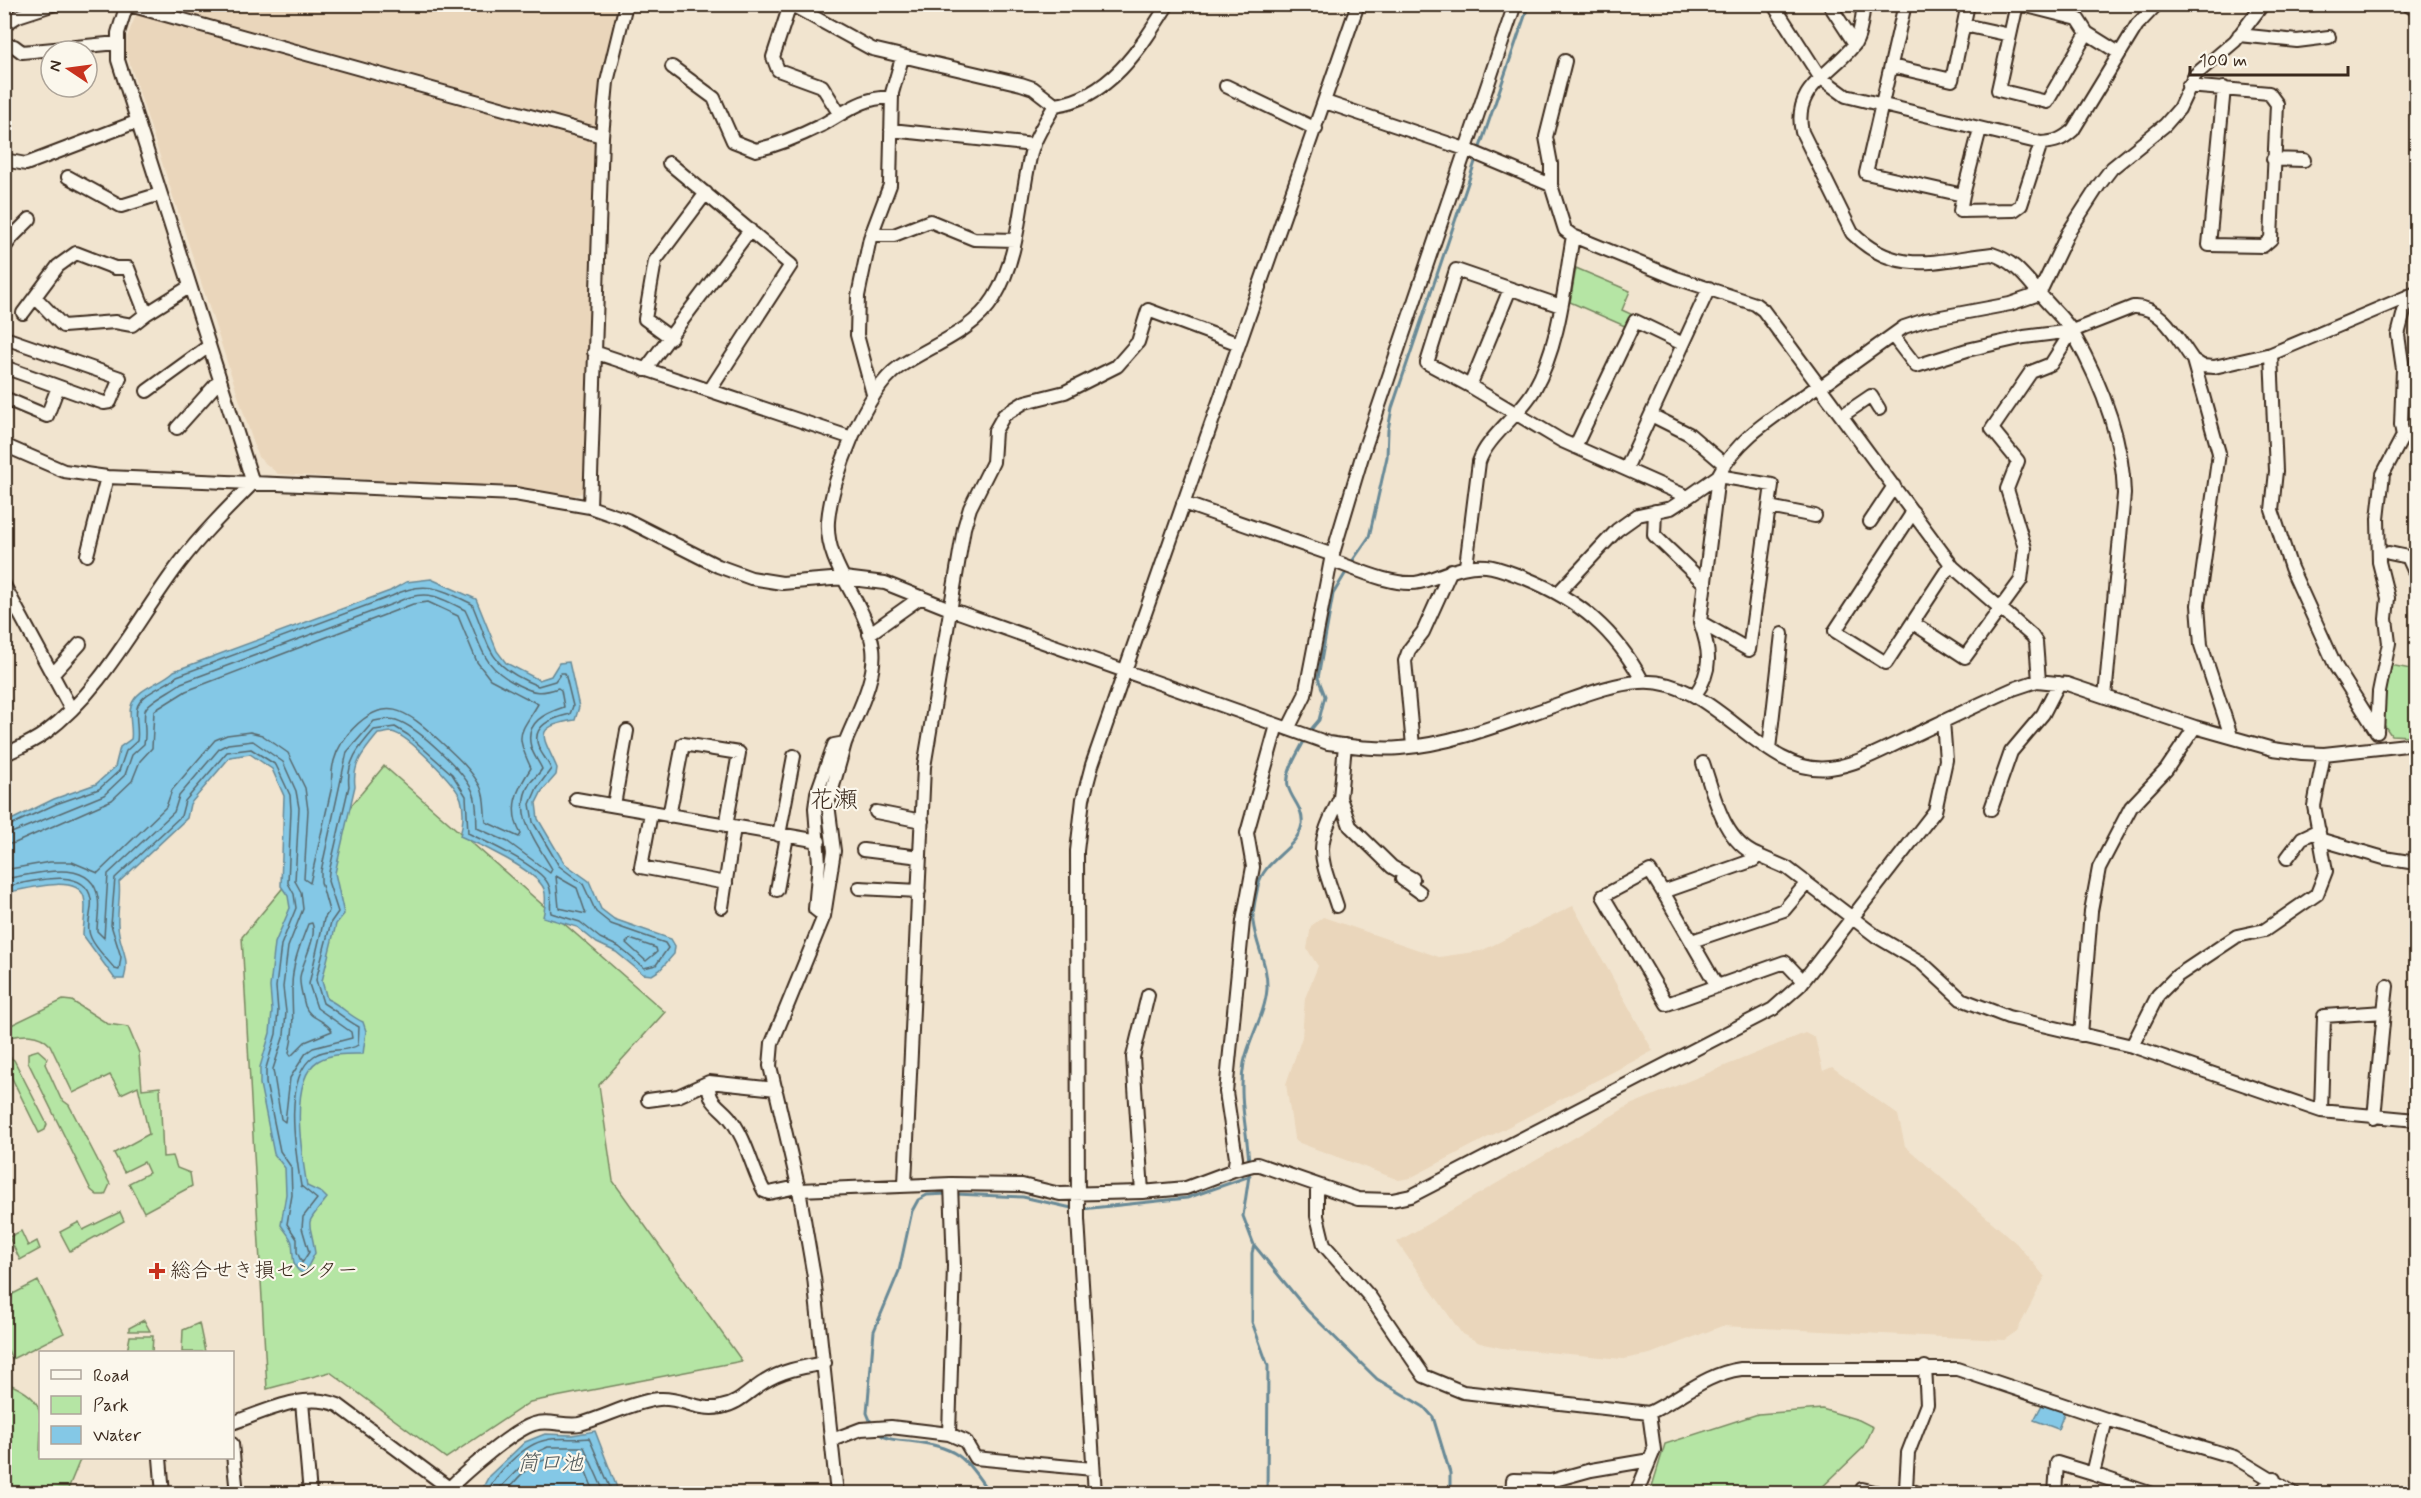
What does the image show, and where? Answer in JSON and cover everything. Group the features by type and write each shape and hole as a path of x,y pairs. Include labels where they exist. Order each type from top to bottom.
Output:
{"street":[{"path":"4,25 18,16 55,4"},
{"path":"590,507 602,136 607,82 626,4"},
{"path":"839,113 822,86 778,70 774,64 773,57 790,5 872,49 902,58 1021,84 1033,88 1055,105 1071,103 1112,78 1130,62 1168,4"},
{"path":"1095,1494 1078,1219 1079,826 1092,765 1358,4"},
{"path":"1515,4 1468,150 1364,453 1332,558 1305,694 1283,727 1247,833 1253,867 1244,921 1226,1092 1236,1158 1246,1167 1358,1199 1392,1200 1412,1196 1773,1009 1803,981 1853,920 1935,811 1946,760 1943,721"},
{"path":"1773,4 1820,77 1846,96 2041,142 2064,138 2073,130 2137,25 2157,4"},
{"path":"1829,4 1855,44"},
{"path":"1864,4 1855,44 1820,77 1801,102 1798,116 1802,132 1847,224 1858,240 1876,253 1895,261 1916,263 1992,254 2002,257 2011,262 2072,331 2103,399 2124,465 2124,494 2105,697"},
{"path":"1905,4 1866,173 1963,195"},
{"path":"1891,66 1952,80 1968,4"},
{"path":"2087,33 2047,102 1998,90 2018,4 2078,19 2087,33 2119,53"},
{"path":"1695,695 1709,672 1706,638 1700,622 1718,476 1724,464 1763,422 1815,388 1822,386 1904,327 1925,320 2010,304 2039,294 2068,233 2112,168 2165,125 2179,109 2188,86 2206,64 2239,35 2263,4"},
{"path":"2408,4 2416,10"},
{"path":"253,483 118,60 118,33 127,5 602,136"},
{"path":"1964,25 2010,35"},
{"path":"2239,35 2297,40 2329,37"},
{"path":"4,46 14,46 22,52 118,43"},
{"path":"873,394 857,335 858,296 871,235 890,185 892,98 902,58"},
{"path":"1565,61 1545,137 1551,164 1551,185 1565,230 1573,236 1763,310 1822,386 1951,564 2036,642 2039,681"},
{"path":"672,67 714,98 733,141 756,150 823,124 839,113 880,98 892,98"},
{"path":"1226,86 1316,129"},
{"path":"2188,86 2224,88 2269,93 2277,104 2271,239 2263,246 2209,245 2224,88"},
{"path":"1325,102 1468,150 1551,185"},
{"path":"837,1494 825,1363 798,1188 770,1066 772,1043 824,916 834,851 828,804 845,743 870,677 873,647 862,613 830,546 828,521 833,497 852,438 873,394 899,367 964,330 993,300 1011,259 1034,146 1055,105"},
{"path":"4,160 26,164 136,122"},
{"path":"1980,129 1960,211 2014,210 2021,205 2041,142"},
{"path":"891,130 1034,146"},
{"path":"2273,159 2304,160"},
{"path":"669,164 791,266 710,390"},
{"path":"68,177 122,206 160,194"},
{"path":"670,338 645,319 655,261 706,193"},
{"path":"4,248 9,232 30,219"},
{"path":"871,235 894,235 930,221 974,239 1015,240"},
{"path":"645,370 750,230"},
{"path":"1466,566 1480,456 1517,415 1546,368 1561,306 1573,236"},
{"path":"23,313 58,266 76,253 115,268 128,268 146,314"},
{"path":"1561,306 1456,270 1427,363 1575,447 1688,497"},
{"path":"35,297 63,326 115,322 132,325 189,287"},
{"path":"1626,469 1709,288"},
{"path":"1470,386 1510,289"},
{"path":"1893,336 1916,366 1967,350 2024,337 2072,331 2133,307 2143,306 2154,311 2193,360 2202,366 2214,367 2271,354 2412,295"},
{"path":"2377,732 2379,692 2389,643 2386,620 2388,598 2379,562 2378,519 2383,474 2403,436 2401,425 2403,369 2398,335 2412,295"},
{"path":"905,1184 924,767 950,609 970,508 990,470 995,431 1004,415 1025,402 1065,392 1118,366 1138,342 1148,310 1239,344"},
{"path":"1575,447 1635,321 1683,344"},
{"path":"1913,623 1965,657 2020,580 2025,548 2007,489 2018,461 1992,429 2031,372 2051,364 2072,331"},
{"path":"4,367 105,404 110,402 120,378 5,340"},
{"path":"147,391 209,346"},
{"path":"594,352 852,438"},
{"path":"2271,354 2276,471 2272,510 2291,568 2336,667 2386,747"},
{"path":"2193,360 2219,453 2198,597 2201,645 2231,736"},
{"path":"177,428 220,380"},
{"path":"4,398 47,416 58,387"},
{"path":"1843,415 1871,396 1879,409"},
{"path":"1651,416 1689,434 1724,464"},
{"path":"2403,436 2416,435"},
{"path":"4,445 64,471 107,477 515,494 590,507 627,520 718,566 751,578 782,583 844,578 870,579 1283,727 1346,746 1399,748 1413,746 1481,730 1611,686 1643,682 1695,695 1769,748 1792,761 1815,768 1831,768 1866,758 2013,689 2039,681 2059,683 2195,727 2273,749 2324,754 2416,744"},
{"path":"1559,592 1617,530 1638,515 1671,508 1718,476 1772,484 1749,650 1700,622"},
{"path":"87,555 107,477"},
{"path":"4,755 44,733 71,709 110,664 179,564 216,520 253,483"},
{"path":"1870,522 1894,486"},
{"path":"1183,503 1332,558 1368,574 1418,582 1466,566 1487,566 1559,592 1602,626 1634,665 1643,682"},
{"path":"1769,507 1815,516"},
{"path":"1655,511 1654,535 1705,584"},
{"path":"1913,512 1835,631 1886,663 1951,564"},
{"path":"2389,553 2408,557 2416,575"},
{"path":"1413,746 1405,661 1409,650 1424,632 1451,570"},
{"path":"4,585 71,709"},
{"path":"868,634 921,597"},
{"path":"1769,748 1782,634"},
{"path":"53,674 80,644"},
{"path":"1990,809 2011,752 2043,714 2059,683"},
{"path":"2081,1035 2091,911 2099,868 2131,807 2166,770 2195,727"},
{"path":"614,806 627,731"},
{"path":"824,916 815,909 819,841 815,808 817,793 834,745 845,743"},
{"path":"669,816 683,744 739,753 722,907"},
{"path":"1346,746 1340,798 1343,812 1357,836 1372,845 1392,867 1413,879"},
{"path":"2132,1046 2158,995 2177,976 2237,936 2265,930 2317,894 2326,871 2314,806 2324,754"},
{"path":"777,890 794,756"},
{"path":"1703,764 1719,810 1734,839 1746,851 1787,868 1853,920 1922,963 1961,999 2007,1017 2132,1046 2321,1111 2374,1118 2416,1120"},
{"path":"1336,906 1321,856 1321,846 1325,828 1340,798"},
{"path":"576,799 819,841"},
{"path":"876,812 922,821"},
{"path":"651,813 641,867 726,883"},
{"path":"2287,858 2302,838 2321,835 2384,858 2416,863"},
{"path":"863,850 920,857"},
{"path":"1663,892 1754,860 1757,855"},
{"path":"1392,867 1396,876 1420,892"},
{"path":"1717,986 1650,871 1603,896 1667,1004 1785,962 1803,981"},
{"path":"1692,941 1784,910 1806,884"},
{"path":"859,888 919,891"},
{"path":"2374,1118 2387,986"},
{"path":"1142,1192 1133,1057 1148,995"},
{"path":"2321,1111 2324,1016 2384,1012"},
{"path":"709,1082 708,1092 718,1110 728,1116 746,1147 764,1191 769,1194 798,1188 951,1184 1022,1185 1079,1197 1186,1188 1246,1167"},
{"path":"648,1100 678,1096 709,1082 776,1089"},
{"path":"948,1434 954,1266 951,1184"},
{"path":"1317,1186 1317,1216 1324,1245 1370,1297 1424,1376 1463,1392 1649,1413 1674,1401 1698,1383 1724,1371 1925,1367 1957,1369 2106,1419 2234,1457 2274,1479 2295,1494"},
{"path":"234,1422 286,1404 325,1400 338,1405 447,1491 520,1430 537,1423 566,1426 580,1424 658,1399 675,1399 708,1409 723,1407 735,1404 765,1381 789,1369 825,1363"},
{"path":"1920,1494 1904,1491 1908,1453 1927,1404 1925,1367"},
{"path":"302,1402 309,1494"},
{"path":"1636,1494 1654,1450 1649,1413"},
{"path":"2093,1474 2106,1419"},
{"path":"832,1440 861,1429 891,1427 948,1434 965,1442 975,1458 1093,1469"},
{"path":"160,1459 163,1494"},
{"path":"234,1459 237,1494"},
{"path":"1512,1494 1513,1480 1551,1481 1591,1470 1650,1460"},
{"path":"2055,1494 2057,1463 2152,1494"},
{"path":"2258,1494 2274,1479"},
{"path":"1862,1494 1862,1489 1883,1494"}],"shaded area":[{"path":"140,5 620,5 602,78 597,121 583,492 574,496 525,489 278,474 258,457 126,52 127,37"},
{"path":"1573,906 1653,1051 1410,1178 1399,1180 1297,1142 1294,1138 1286,1084 1302,1037 1305,998 1318,966 1307,949 1311,926 1323,917 1439,957 1481,951"},
{"path":"1805,1033 1815,1038 1823,1071 1832,1067 1898,1115 1905,1146 2016,1243 2045,1277 2017,1331 2004,1340 1722,1326 1650,1354 1623,1359 1502,1348 1480,1343 1462,1334 1397,1242 1630,1105"}],"green space":[{"path":"1576,268 1630,291 1622,310 1633,315 1627,327 1570,302"},
{"path":"2385,664 2416,670 2416,733 2411,736 2391,735 2382,722"},
{"path":"384,766 665,1012 599,1085 613,1181 742,1361 530,1402 446,1458 330,1372 267,1389 242,937"},
{"path":"63,1000 72,1001 108,1024 128,1027 139,1053 142,1089 160,1087 163,1157 173,1156 177,1168 190,1173 192,1186 144,1212 129,1183 149,1173 144,1162 124,1172 114,1153 149,1134 138,1086 121,1094 110,1075 73,1093 50,1045 40,1038 29,1035 5,1038 5,1028"},
{"path":"38,1050 47,1058 45,1064 61,1099 69,1105 110,1184 105,1195 97,1195 91,1190 28,1062 28,1053"},
{"path":"5,1054 14,1060 47,1124 45,1130 39,1133 5,1064"},
{"path":"120,1212 124,1221 70,1251 60,1232 79,1222 83,1230"},
{"path":"21,1231 28,1246 37,1241 40,1249 20,1260 9,1237"},
{"path":"38,1281 64,1333 12,1359 5,1344 5,1298"},
{"path":"144,1320 150,1331 129,1331 129,1328"},
{"path":"199,1323 205,1351 182,1351 183,1330"},
{"path":"130,1336 153,1336 152,1351 127,1351"},
{"path":"4,1382 19,1388 36,1402 39,1410 39,1459 80,1460 68,1489 5,1493"},
{"path":"1822,1409 1859,1420 1873,1427 1864,1447 1816,1493 1650,1493 1665,1444 1758,1414"}],"water":[{"path":"431,579 476,599 497,651 506,663 539,680 551,676 559,663 569,662 579,707 575,720 551,726 544,735 557,768 556,775 542,791 536,803 538,819 564,863 589,881 601,909 614,919 671,939 675,946 674,954 660,970 652,975 643,974 616,952 597,943 577,927 543,917 544,889 531,874 460,836 463,818 461,799 441,772 420,751 399,735 392,732 378,734 364,752 355,771 355,786 335,873 344,914 336,924 322,981 327,999 363,1022 366,1031 363,1054 340,1054 323,1058 309,1071 303,1084 299,1119 307,1186 327,1198 311,1219 310,1227 315,1253 304,1274 296,1268 291,1241 281,1225 286,1194 285,1168 274,1154 260,1084 260,1067 270,1033 272,1011 270,987 275,943 290,908 288,896 281,886 284,796 272,769 250,754 230,757 190,804 187,818 119,882 118,924 126,963 124,979 115,979 83,935 85,901 79,890 61,884 5,893 5,823 54,799 96,784 115,767 120,747 131,739 130,710 134,700 144,690 174,671 390,591 406,582"},
{"path":"2043,1403 2065,1411 2058,1429 2034,1420"},
{"name":"筒口池","path":"595,1431 619,1493 480,1493 489,1476 525,1442 545,1434 572,1435"}],"waterway":[{"path":"1479,150 1529,4"},
{"path":"1351,563 1369,537 1387,457 1392,408 1477,156"},
{"path":"1308,733 1319,720 1325,696 1318,678 1333,594 1348,569"},
{"path":"1249,1163 1242,1100 1242,1075 1246,1054 1266,999 1267,989 1266,971 1253,922 1254,909 1261,877 1294,841 1302,824 1301,814 1288,786 1288,780 1290,768 1305,739"},
{"path":"1250,1169 1243,1216 1254,1245 1307,1310 1377,1379 1424,1407 1433,1417 1450,1473 1450,1494"},
{"path":"1082,1209 1187,1198 1250,1176"},
{"path":"872,1425 867,1413 874,1331 899,1271 912,1211 918,1200 927,1195 948,1194"},
{"path":"955,1194 1023,1197 1076,1209"},
{"path":"1254,1245 1252,1322 1268,1366 1267,1494"},
{"path":"878,1433 896,1440 925,1443 948,1450 965,1461 990,1494"}],"place":[{"name":"総合せき損センター","path":"157,1271"}],"district":[{"name":"花瀬","path":"834,800"}]}
